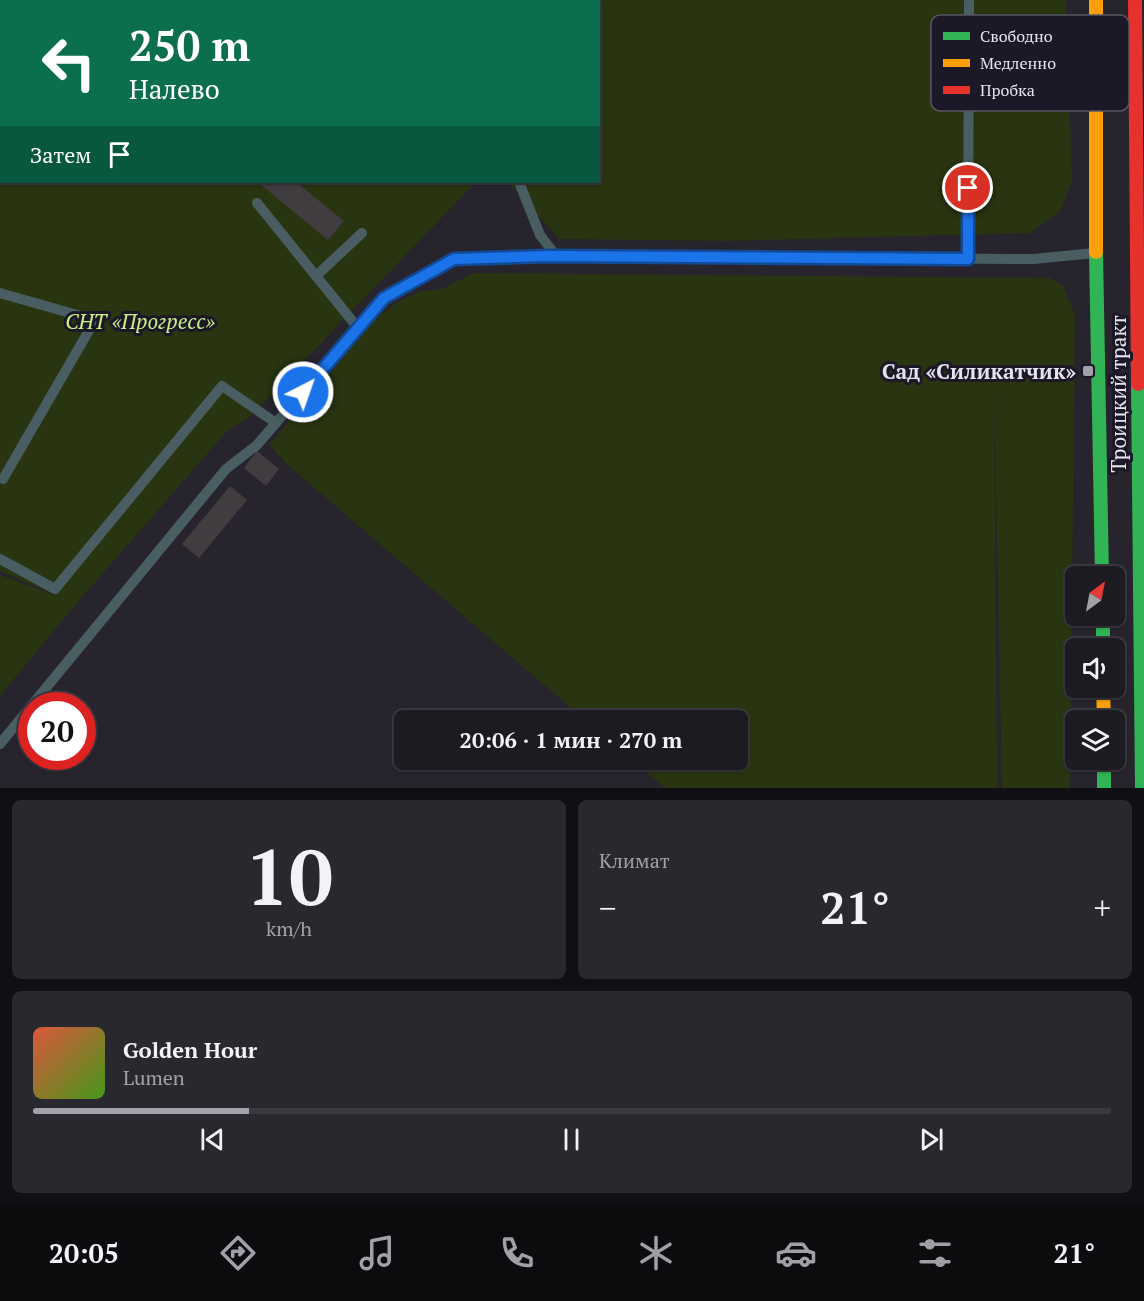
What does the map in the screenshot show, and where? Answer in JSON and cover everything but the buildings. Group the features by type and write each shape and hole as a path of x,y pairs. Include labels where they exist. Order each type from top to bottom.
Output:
{"main road":[{"name":"Троицкий тракт","path":"1135,0 1142,512 1142,788"},
{"name":"Троицкий тракт","path":"1096,111 1096,252 1102,566"},
{"path":"1104,770 1104,788"}],"lane":[{"path":"969,0 969,15"},
{"path":"968,259 969,111"},
{"path":"519,183 540,235 557,257"},
{"path":"257,202 358,328"},
{"path":"316,276 362,233"},
{"path":"43,692 226,469 257,445 384,298 454,259 557,257 1034,259 1096,252"},
{"path":"0,293 95,320 3,479"},
{"path":"0,559 55,589 222,386 276,423"},
{"path":"0,744 18,722"}],"green space":[{"path":"600,0 1066,0 1066,15 931,15 931,111 1070,111 1072,181 1060,212 1030,233 727,241 559,239 509,183 600,183"},
{"name":"СНТ «Прогресс»","path":"0,183 475,183 250,417 228,430 76,604 0,696 0,575 64,599 0,571"},
{"path":"473,273 1050,278 1063,286 1075,315 1072,566 1065,566 1065,626 1072,626 1072,638 1065,638 1065,698 1071,698 1071,710 1065,710 1065,770 1070,770 1070,788 1002,788 994,391 997,788 665,788 644,770 748,770 748,710 573,710 290,467 269,445 377,317 398,302 421,291 442,289"}],"traffic: fast":[{"path":"1096,252 1102,566"},
{"path":"1138,384 1142,788"},
{"path":"1103,626 1103,638"},
{"path":"1104,770 1104,788"}],"traffic: slow":[{"path":"1096,0 1096,15"},
{"path":"1096,111 1096,252"},
{"path":"1103,698 1104,710"}],"traffic: jam":[{"path":"1135,0 1138,384"}],"place":[{"name":"Сад «Силикатчик»","path":"1088,371"}],"route":[{"path":"303,392 384,298 454,259 546,256 968,259 968,188"}]}
